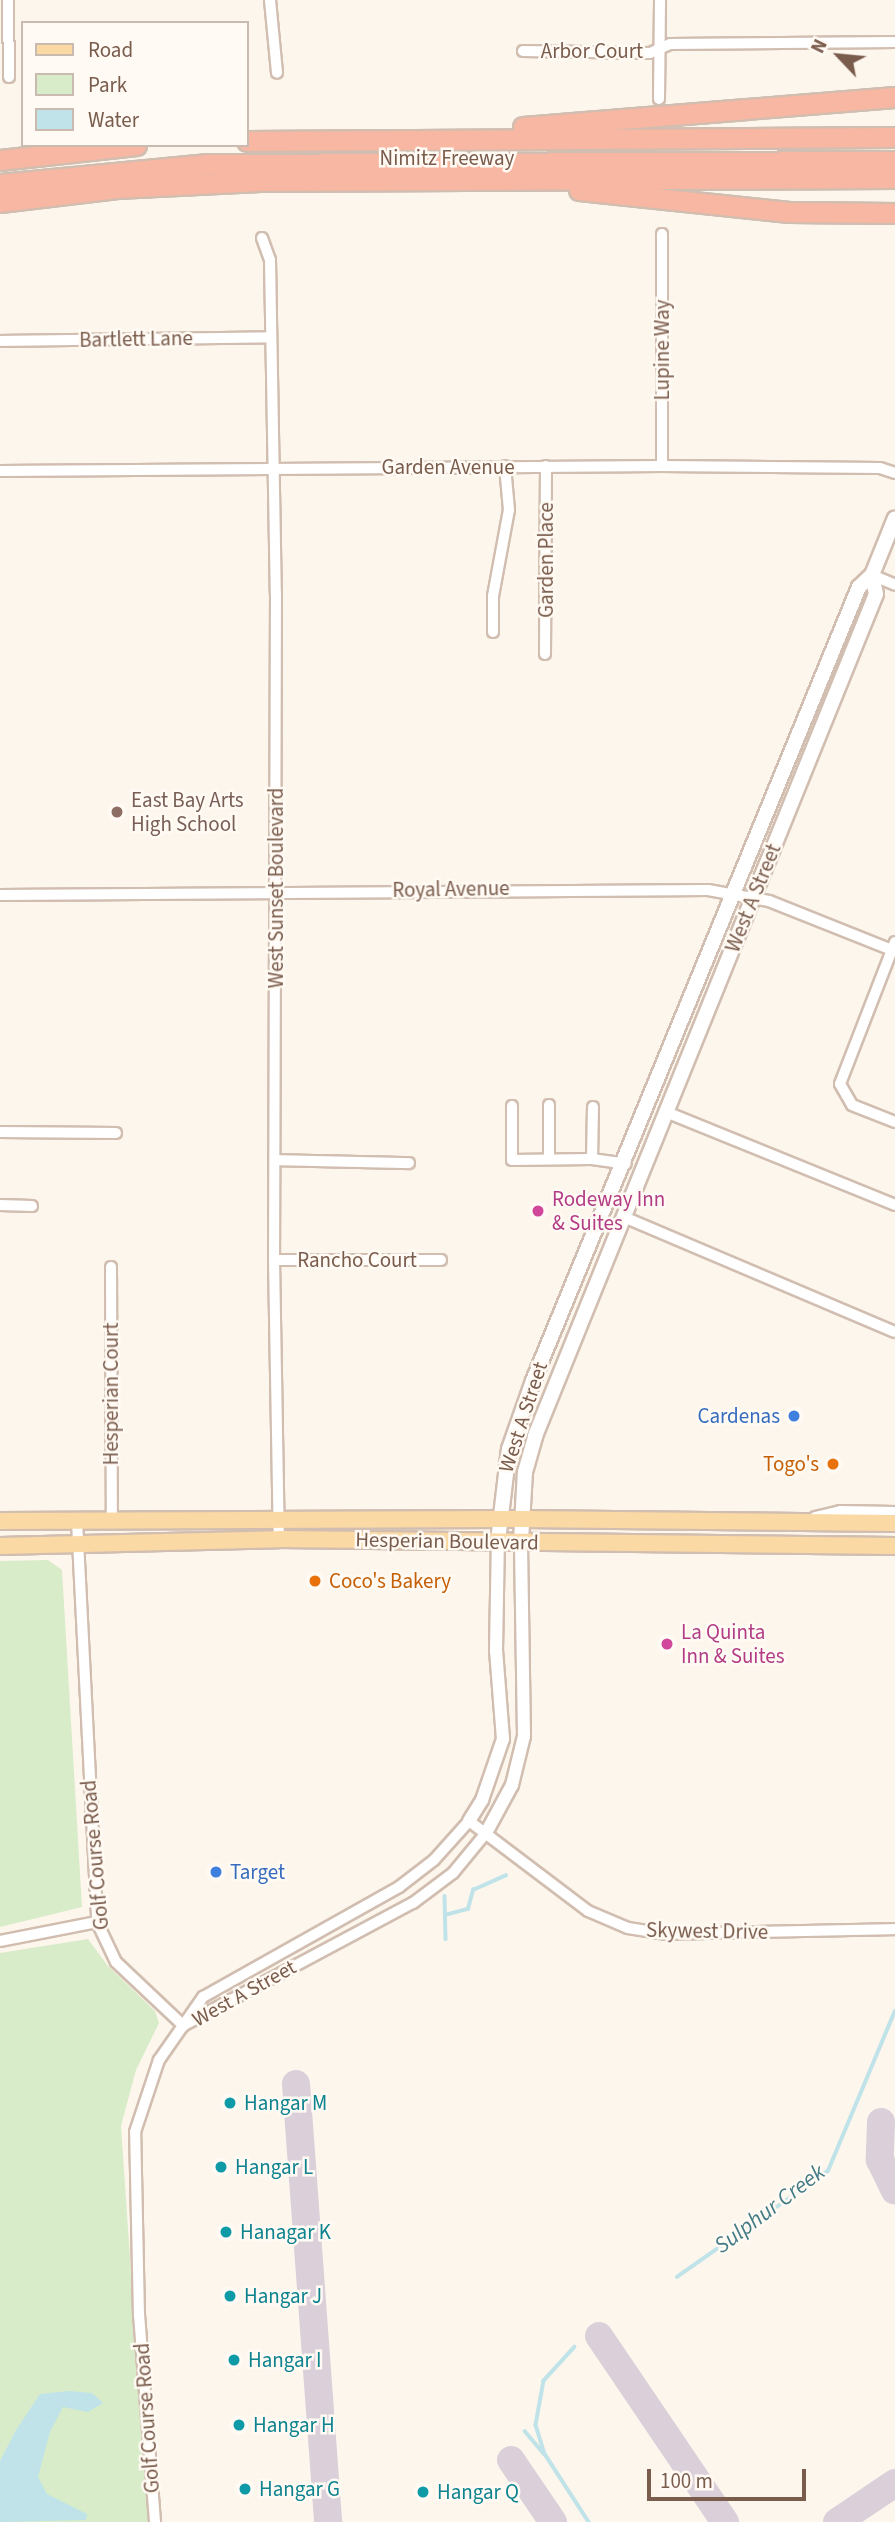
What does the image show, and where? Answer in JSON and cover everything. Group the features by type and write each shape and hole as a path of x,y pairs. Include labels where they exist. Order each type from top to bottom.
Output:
{"highway":[{"path":"382,139 895,97"},
{"name":"Nimitz Freeway","path":"248,141 895,137"},
{"path":"0,160 118,147"},
{"path":"0,184 208,164 895,161"},
{"name":"Nimitz Freeway","path":"0,202 197,183 895,178"},
{"path":"555,181 588,193 895,220"},
{"path":"834,213 895,213"}],"main road":[{"name":"West A Street","path":"498,1541 509,1449 561,1312 611,1201 859,587 872,575 895,518"},
{"name":"West A Street","path":"521,1541 529,1456 876,594 872,575"},
{"path":"611,1201 624,1217"},
{"path":"561,1312 574,1341"},
{"name":"Hesperian Boulevard","path":"0,1521 522,1519 895,1523"},
{"name":"Hesperian Boulevard","path":"0,1546 279,1539 895,1546"}],"street":[{"path":"8,0 9,77"},
{"path":"270,0 277,73"},
{"path":"659,99 660,0"},
{"name":"Arbor Court","path":"523,51 650,53 659,47 895,42"},
{"name":"Lupine Way","path":"662,234 662,466"},
{"name":"West Sunset Boulevard","path":"262,238 270,260 277,891 274,1260 279,1539"},
{"name":"Bartlett Lane","path":"0,341 271,337"},
{"path":"493,632 493,596 509,510 505,466"},
{"name":"Garden Place","path":"545,654 546,466"},
{"name":"Garden Avenue","path":"0,471 662,466 880,468 895,473"},
{"path":"872,575 895,585"},
{"name":"Royal Avenue","path":"0,895 538,888 708,890 769,901 893,946"},
{"path":"893,946 842,1075 841,1092 852,1105 895,1122"},
{"path":"549,1105 549,1159"},
{"path":"512,1106 512,1160 592,1159 626,1164"},
{"path":"592,1159 593,1107"},
{"path":"666,1112 895,1205"},
{"path":"0,1132 116,1133"},
{"path":"275,1160 409,1163"},
{"path":"0,1205 32,1206"},
{"path":"624,1217 895,1332"},
{"name":"Rancho Court","path":"274,1260 441,1260"},
{"name":"Hesperian Court","path":"111,1267 112,1520"},
{"name":"Hesperian Boulevard","path":"797,1522 840,1511 895,1512"},
{"name":"Golf Course Road","path":"77,1521 76,1544 97,1922 116,1962 184,2026 153,2072 135,2132 139,2316 155,2522"},
{"name":"West A Street","path":"184,2026 204,1997 226,1982 417,1874 469,1821 482,1800 503,1739 496,1651 498,1541"},
{"name":"West A Street","path":"184,2026 413,1903 453,1873 486,1833 512,1785 524,1736 521,1541"},
{"name":"Skywest Drive","path":"469,1821 588,1911 628,1928 665,1934 895,1930"},
{"path":"0,1941 97,1922"}],"green space":[{"path":"48,1560 62,1570 82,1907 0,1927 0,1561"},
{"path":"88,1939 108,1966 155,2011 159,2023 136,2070 121,2126 148,2522 0,2522 0,1953"}],"water":[{"path":"69,2391 92,2393 103,2403 88,2412 63,2407 50,2432 38,2477 47,2494 87,2514 86,2520 0,2522 0,2461 16,2430 40,2394"}],"waterway":[{"path":"445,1915 468,1909 473,1890 506,1875"},
{"path":"445,1896 446,1939"},
{"name":"Sulphur Creek","path":"677,2277 828,2171 895,2011"},
{"name":"Sulphur Creek","path":"575,2347 544,2381 536,2425 545,2454 589,2522"},
{"path":"525,2431 544,2454"}],"taxiway":[{"path":"296,2084 328,2522"},
{"path":"881,2122 880,2160 895,2191"},
{"path":"599,2336 725,2522"},
{"path":"511,2460 553,2522"},
{"path":"837,2522 895,2483"}],"place":[{"name":"East Bay Arts High School","path":"117,812"},
{"name":"Rodeway Inn & Suites","path":"538,1211"},
{"name":"Cardenas","path":"794,1416"},
{"name":"Togo's","path":"833,1464"},
{"name":"Coco's Bakery","path":"315,1581"},
{"name":"La Quinta Inn & Suites","path":"667,1644"},
{"name":"Target","path":"216,1872"},
{"name":"Hangar M","path":"230,2103"},
{"name":"Hangar L","path":"221,2167"},
{"name":"Hanagar K","path":"226,2232"},
{"name":"Hangar J","path":"230,2296"},
{"name":"Hangar I","path":"234,2360"},
{"name":"Hangar H","path":"239,2425"},
{"name":"Hangar G","path":"245,2489"},
{"name":"Hangar Q","path":"423,2492"}]}
